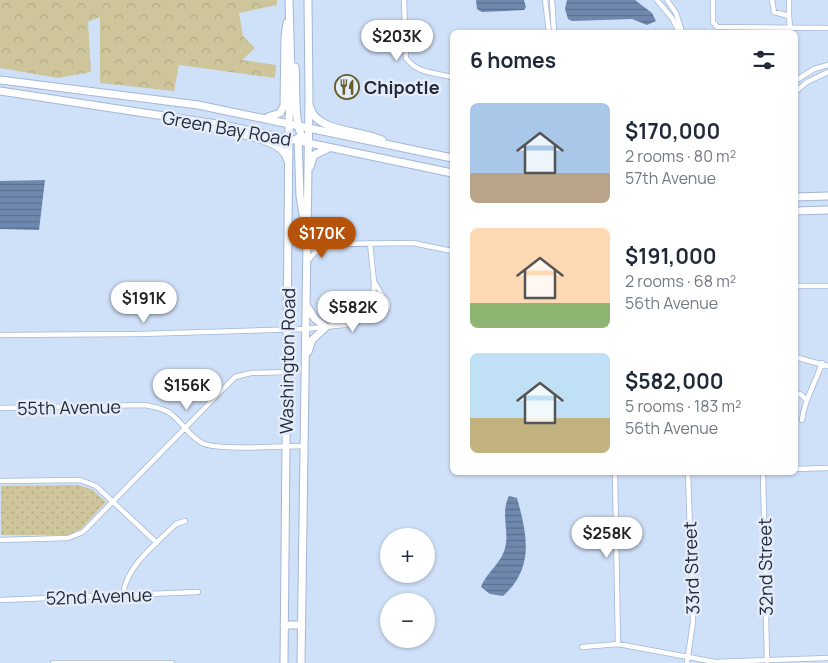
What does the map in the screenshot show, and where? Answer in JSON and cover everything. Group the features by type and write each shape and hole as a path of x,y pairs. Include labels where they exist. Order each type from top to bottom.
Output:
{"main road":[{"name":"Washington Road","path":"284,663 288,329 288,122 291,75 289,0"},
{"name":"Washington Road","path":"301,663 305,265 309,97 308,0"},
{"path":"264,118 280,113 284,106 285,31 290,16"},
{"path":"290,16 297,87 297,124 302,138 308,143"},
{"name":"Green Bay Road","path":"0,80 198,105 308,126 450,158"},
{"name":"Green Bay Road","path":"0,91 176,118 450,173"},
{"path":"309,97 312,115 321,122 370,135 389,145"},
{"path":"176,118 199,126 267,142 284,151 288,167"},
{"path":"288,122 297,133 300,196 306,226 298,232 292,232 288,228"},
{"path":"306,207 312,158 318,152 333,148"},
{"path":"798,197 828,196"},
{"path":"798,211 828,210"},
{"path":"304,380 309,346 314,337 326,326 314,317 306,303"},
{"path":"284,625 302,625"}],"street":[{"path":"404,0 406,58 411,66 419,70 450,77"},
{"path":"545,0 549,30"},
{"path":"552,0 554,30"},
{"path":"656,0 680,30"},
{"path":"667,0 676,13 680,30"},
{"path":"713,0 713,22 717,27 725,30 828,28"},
{"path":"772,0 774,12 789,16"},
{"path":"789,0 790,28"},
{"path":"798,79 814,69 828,65"},
{"path":"798,90 807,82 828,72"},
{"path":"306,226 315,239 333,244"},
{"path":"370,243 374,282 371,310 378,314"},
{"path":"305,265 312,254 323,247 333,244 413,243 450,252"},
{"path":"0,335 139,334 305,329 344,325 378,314 387,309 388,304 374,282"},
{"path":"798,286 828,286"},
{"path":"326,326 354,316 371,300 383,297"},
{"path":"798,358 828,366"},
{"path":"802,420 806,400 814,389 822,363"},
{"path":"0,540 68,538 84,532 235,377 252,373 287,372"},
{"path":"798,394 806,400"},
{"name":"55th Avenue","path":"0,408 145,405 158,407 171,413 184,428 203,443 220,446 304,446"},
{"path":"798,469 828,468"},
{"path":"615,475 618,644"},
{"name":"33rd Street","path":"688,475 693,622 688,660"},
{"name":"32nd Street","path":"763,475 767,661"},
{"path":"0,481 80,480 96,486 157,544"},
{"path":"123,595 124,583 130,572 176,524 185,521"},
{"name":"52nd Avenue","path":"0,600 198,592"},
{"path":"582,647 618,644 688,660 715,662 828,658"},
{"path":"53,663 172,663"}],"green space":[{"path":"0,0 277,0 277,5 239,13 243,36 255,48 242,60 276,65 275,78 179,65 174,91 100,83 100,17 88,22 91,72 58,78 0,68"},
{"path":"79,485 93,490 106,502 81,529 68,535 1,535 1,486"}],"water":[{"path":"476,0 524,0 526,7 524,10 482,12 477,9"},
{"path":"567,0 635,0 652,13 656,21 647,25 632,19 572,21 568,19 565,9"},
{"path":"45,180 39,230 0,229 0,181"},
{"path":"509,496 517,498 524,525 526,550 520,574 503,596 490,594 481,587 505,550 505,508"}],"place":[{"name":"Chipotle","path":"347,87"}]}
